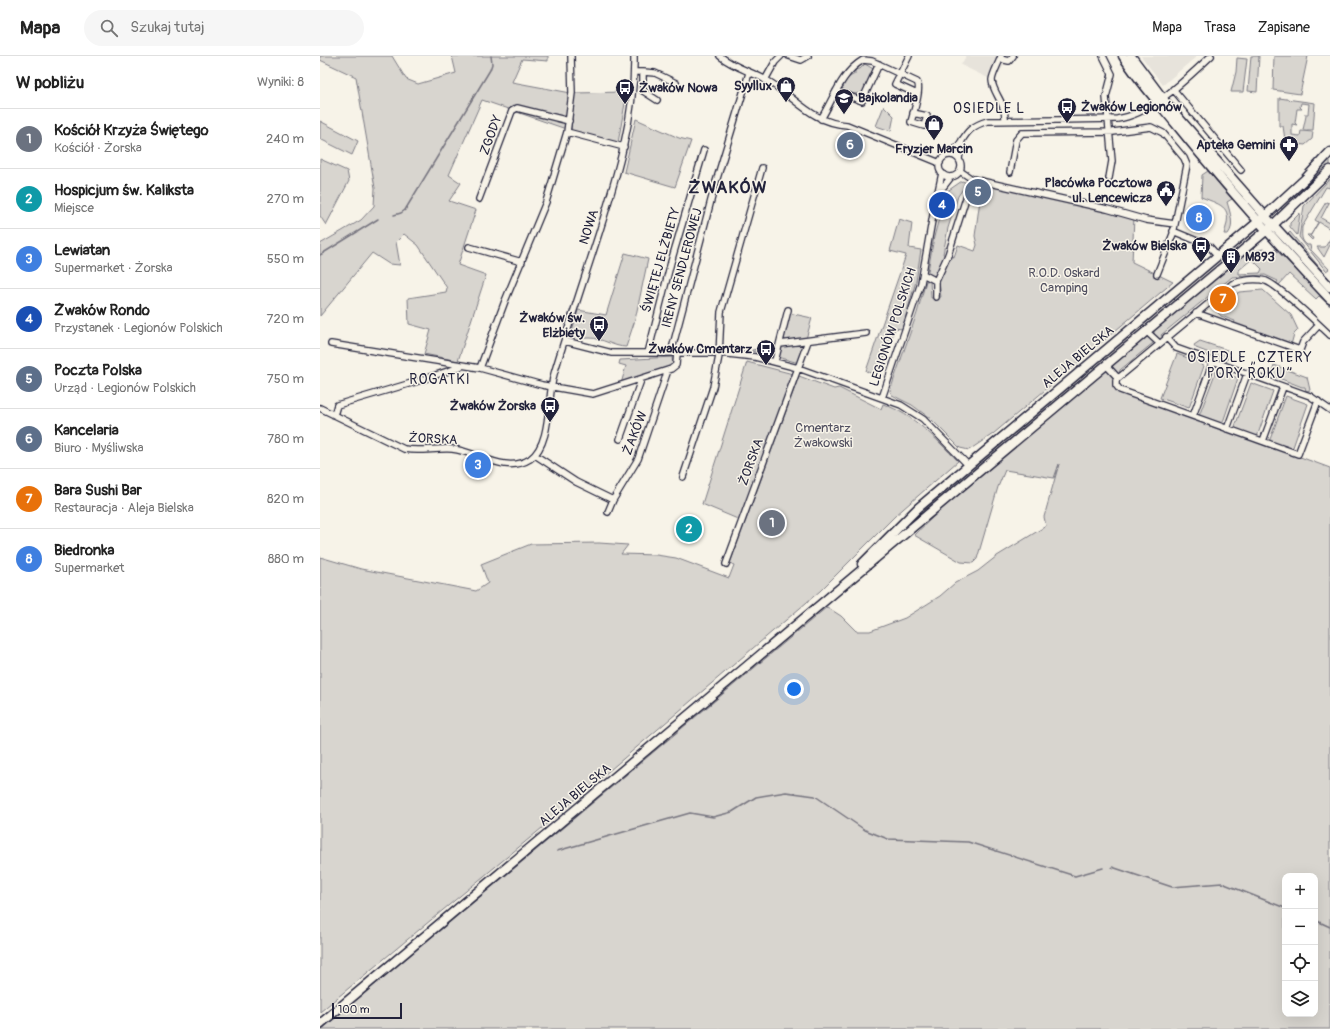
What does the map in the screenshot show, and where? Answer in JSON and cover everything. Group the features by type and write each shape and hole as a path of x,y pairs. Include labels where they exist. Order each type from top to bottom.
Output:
{"street":[{"path":"480,368 546,202 568,132 572,93 571,56"},
{"name":"NOWA","path":"551,387 621,161 634,72 634,56"},
{"path":"720,56 749,73 765,80 821,119 834,124 847,125 941,161"},
{"path":"765,80 775,62 781,56"},
{"path":"789,56 801,60 808,56"},
{"path":"910,56 895,84 917,94"},
{"path":"1005,120 1006,110 992,83 993,76 1001,58 1009,61 1013,56"},
{"path":"1104,56 1112,74 1106,97 1109,119 1108,132 1112,161 1109,178"},
{"path":"1123,56 1265,231 1330,299"},
{"path":"1131,56 1159,99 1330,287"},
{"path":"941,161 952,153 967,131 976,124 1005,120 1109,119 1132,116 1145,110 1173,89 1211,56"},
{"path":"821,119 844,77 863,60 879,64 917,82 919,85 913,113"},
{"path":"836,91 862,101 879,64"},
{"path":"634,72 655,73 676,83"},
{"path":"643,72 643,91 657,100"},
{"name":"IRENY SENDLEROWEJ","path":"674,353 715,185 749,73"},
{"path":"1173,89 1241,170"},
{"name":"ZGODY","path":"479,199 512,111 517,108 569,121"},
{"path":"1010,172 1016,140 1022,133 1108,132 1152,127 1158,129 1184,158 1186,170 1173,231 1157,274"},
{"path":"568,132 624,147"},
{"path":"962,138 959,159 960,170 971,178 1107,209 1146,220 1174,224"},
{"name":"ŚWIĘTEJ ELŻBIETY","path":"648,353 671,262 704,150"},
{"name":"ALEJA BIELSKA","path":"844,584 907,518 1169,296 1266,216 1330,152"},
{"path":"948,155 959,159"},
{"path":"941,161 942,173 951,177"},
{"path":"683,477 713,387 719,353 721,312 762,168"},
{"path":"938,193 951,177 960,170"},
{"name":"ALEJA BIELSKA","path":"320,1024 1265,231 1330,170"},
{"name":"LEGIONÓW POLSKICH","path":"882,398 923,274 942,173"},
{"name":"LEGIONÓW POLSKICH","path":"936,297 936,281 948,255 971,178"},
{"path":"1173,231 1209,246 1218,256"},
{"path":"469,247 522,262"},
{"path":"923,274 936,281"},
{"path":"1318,401 1298,454 1120,390 1116,385 1118,378 1166,337 1232,284 1244,280 1265,281 1274,286 1330,335"},
{"path":"1184,284 1181,291 1185,295 1189,294"},
{"path":"1169,296 1175,295 1178,297 1178,303"},
{"path":"775,361 788,310"},
{"path":"1196,313 1300,350 1303,342 1319,325"},
{"path":"1146,331 1159,343"},
{"path":"780,344 866,332"},
{"path":"1166,337 1176,348 1310,396 1330,410"},
{"path":"565,340 612,353 719,353 775,361 798,368 902,405 923,419 969,466"},
{"name":"ŻORSKA","path":"726,564 808,340"},
{"path":"330,344 480,368 551,387 593,394 641,380 668,370 676,365 674,353"},
{"path":"1193,416 1213,361"},
{"path":"1106,365 1118,378"},
{"path":"334,415 337,405 463,366"},
{"name":"ŻAKÓW","path":"608,512 613,500 638,459 668,370"},
{"path":"1227,429 1247,374"},
{"path":"1073,378 1075,384 1080,387"},
{"path":"620,439 641,380"},
{"path":"551,387 544,439 535,455 576,482 613,500"},
{"path":"1263,442 1283,387"},
{"name":"ŻORSKA","path":"320,408 397,447 412,451 455,450 511,465 522,463 535,455"},
{"path":"931,497 933,504 939,505"}],"shaded area":[{"path":"966,56 1010,56 994,81 961,65"},
{"path":"1141,56 1197,56 1163,85"}],"green space":[{"path":"320,56 392,56 406,79 418,84 456,73 452,56 548,56 548,61 522,59 512,82 571,93 566,129 482,100 449,175 461,183 449,201 476,210 458,265 486,275 458,361 424,354 431,330 409,324 408,298 446,292 447,288 418,245 404,234 396,242 400,265 389,264 372,253 320,316 320,244 361,220 374,206 375,188 356,77 320,60"},
{"path":"1251,56 1259,56 1257,92 1248,91"},
{"path":"1274,56 1308,56 1300,94 1273,90"},
{"path":"1237,58 1247,59 1243,92 1231,92 1236,72"},
{"path":"865,64 875,70 865,93 853,94 842,89 847,78 855,74 855,69 860,69"},
{"path":"627,92 618,143 571,130 574,93"},
{"path":"1279,98 1315,103 1313,130 1303,130 1306,116 1304,114 1308,114 1309,104 1301,103 1300,107 1302,109 1297,109 1295,123 1297,125 1292,124 1292,135 1300,136 1301,131 1313,132 1312,139 1305,145 1285,140 1283,126 1279,126"},
{"path":"884,106 894,116 891,131 876,126"},
{"path":"636,119 679,138 691,141 675,187 624,172"},
{"path":"320,121 358,141 352,155 320,139"},
{"path":"1330,156 1330,166 1284,211 1281,208"},
{"path":"320,159 347,171 349,181 326,225 320,216"},
{"path":"1208,171 1232,199 1227,202 1232,223 1228,234 1224,234 1227,225 1227,213 1221,206 1201,197 1202,175"},
{"path":"1330,179 1330,188 1326,187 1302,227 1303,241 1307,245 1310,245 1311,250 1329,269 1326,271 1299,237 1304,206"},
{"path":"962,181 967,183 958,196 948,228 943,254 946,255 938,274 935,276 929,275 928,271 934,237 946,192"},
{"name":"R.O.D. Oskard Camping","path":"979,184 1023,192 1134,217 1132,262 1173,282 993,434 969,450 960,448 931,419 912,405 892,395 890,391 917,313 926,281 930,280 931,298 941,297 939,282 950,256 954,257 958,245 975,251 977,245 975,236 980,200 984,199 986,192 978,189"},
{"path":"1326,202 1329,203 1321,218 1330,223 1330,229 1319,222 1313,232 1318,222 1315,220"},
{"path":"1300,213 1297,235 1290,227 1290,223"},
{"path":"899,219 912,223 909,248 921,250 916,281 902,329 895,328 878,376 866,371 906,255 890,251"},
{"path":"1290,232 1330,280 1330,282 1287,235"},
{"path":"1307,235 1311,235 1310,236 1313,238 1312,240"},
{"path":"1330,239 1330,245 1324,257 1317,247 1325,247"},
{"path":"1251,247 1255,251 1263,249 1272,253 1275,249 1330,303 1330,306 1319,296 1316,299 1289,274 1279,285 1276,284 1278,281 1265,275 1232,277 1161,335 1163,338 1161,340 1154,335 1154,329","holes":["1252,259 1262,269 1260,273 1239,274 1239,270"]},
{"path":"625,253 648,259 635,320 626,347 617,346 594,338 574,337 572,332 578,310 606,315"},
{"path":"1263,290 1291,315 1298,330 1294,334 1291,345 1234,324 1235,321 1221,316 1215,309 1239,292"},
{"path":"789,313 812,318 806,339 782,342"},
{"path":"1144,337 1149,337 1156,342 1120,370 1119,374 1116,373 1112,367 1114,363"},
{"path":"1200,341 1230,351 1226,362 1222,360 1222,358 1196,348 1194,345"},
{"path":"806,342 799,363 777,357 781,345"},
{"path":"778,346 775,356 751,351 752,350"},
{"path":"1177,354 1201,363 1201,365 1204,366 1189,408 1160,398"},
{"path":"672,357 673,366 621,384 626,366 619,364 620,360"},
{"path":"747,362 793,374 740,520 702,504"},
{"path":"1274,365 1307,377 1310,390 1306,391 1305,387 1271,375"},
{"path":"1104,370 1107,370 1113,376 1113,387 1116,389 1330,468 1330,1029 322,1029 827,607 841,616 856,631 870,631 905,618 940,596 955,583 978,571 997,556 1046,526 1044,517 1059,464 1054,478 1005,470 998,487 977,559 973,563 961,562 914,535 981,472"},
{"path":"1216,371 1238,378 1222,425 1199,416"},
{"name":"Cmentarz Żwakowski","path":"799,376 834,389 839,388 881,409 883,404 905,414 924,428 958,461 895,516 820,591 542,828 320,1012 320,557 361,569 476,591 488,583 481,564 531,544 599,543 628,545 621,554 656,555 676,558 729,578 734,565 730,563"},
{"path":"1251,383 1273,391 1257,437 1234,429"},
{"path":"1286,396 1308,404 1292,450 1269,442"}],"waterway":[{"path":"394,215 405,210 490,70 492,64 491,56"},
{"path":"320,255 378,219"},
{"path":"557,851 690,813 713,817 732,812 756,797 786,792 815,796 865,830 888,839 968,842 1075,876 1103,868"},
{"path":"1112,867 1172,887 1222,883 1282,907"},
{"path":"1318,921 1330,927"}],"place":[{"name":"Syyllux","path":"786,103"},
{"name":"Żwaków Nowa","path":"625,105"},
{"name":"Bajkolandia","path":"844,115"},
{"name":"Żwaków Legionów","path":"1067,124"},
{"name":"Fryzjer Marcin","path":"934,141"},
{"name":"Kancelaria","path":"850,145"},
{"name":"Apteka Gemini","path":"1289,162"},
{"name":"Poczta Polska","path":"978,192"},
{"name":"Żwaków Rondo","path":"942,205"},
{"name":"Placówka Pocztowa ul. Lencewicza","path":"1166,207"},
{"name":"Biedronka","path":"1199,218"},
{"name":"Żwaków Bielska","path":"1201,263"},
{"name":"M893","path":"1231,274"},
{"name":"Bara Sushi Bar","path":"1223,299"},
{"name":"Żwaków św. Elżbiety","path":"599,342"},
{"name":"Żwaków Cmentarz","path":"766,366"},
{"name":"Żwaków Żorska","path":"550,423"},
{"name":"Lewiatan","path":"478,465"},
{"name":"Kościół Krzyża Świętego","path":"772,523"},
{"name":"Hospicjum św. Kaliksta","path":"689,529"}],"district":[{"name":"OSIEDLE L","path":"989,108"},
{"name":"ŻWAKÓW","path":"728,187"},
{"name":"OSIEDLE „CZTERY PORY ROKU”","path":"1250,366"},
{"name":"ROGATKI","path":"440,379"}]}
